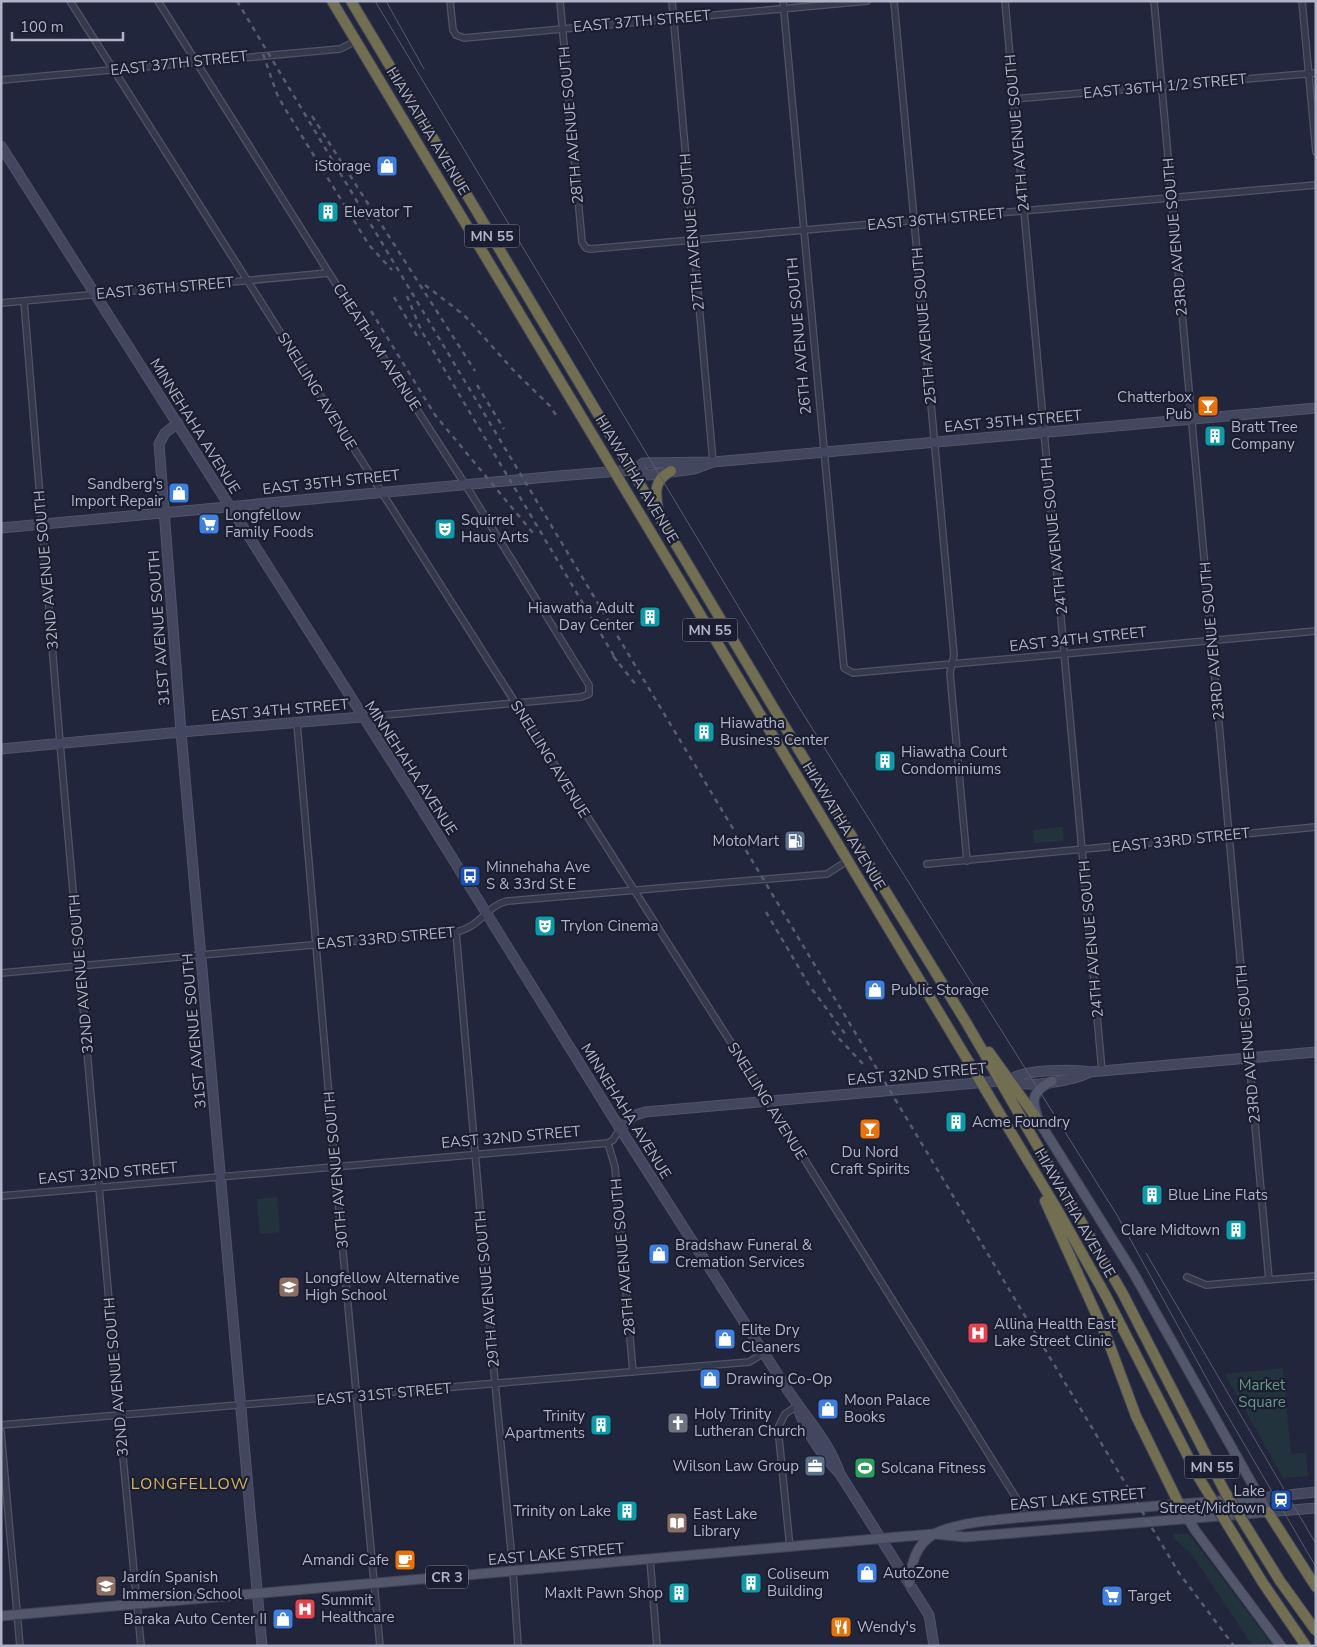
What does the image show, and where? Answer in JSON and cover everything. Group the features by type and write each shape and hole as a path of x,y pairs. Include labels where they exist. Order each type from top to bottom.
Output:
{"highway":[{"name":"HIAWATHA AVENUE","path":"332,1 982,1082 1106,1296 1199,1478 1263,1583 1306,1646"},
{"name":"HIAWATHA AVENUE","path":"351,1 660,518 966,1022 1123,1294 1225,1492 1270,1565 1316,1631"},
{"path":"660,518 656,486 661,478 671,471"},
{"path":"966,1022 1011,1080 1040,1123"},
{"path":"1025,1156 1092,1302 1136,1416 1179,1504"},
{"path":"1268,1512 1316,1587"}],"main road":[{"path":"1052,1081 1038,1090 1034,1098 1034,1109 1040,1123 1134,1274 1268,1512"},
{"name":"EAST LAKE STREET","path":"1,1616 790,1548 934,1534 965,1525 1028,1517 1259,1498"},
{"path":"1179,1504 1187,1519 1280,1646"},
{"name":"EAST LAKE STREET","path":"934,1534 965,1537 1268,1512"},
{"path":"909,1583 914,1554 934,1534"}],"street":[{"name":"SNELLING AVENUE","path":"70,1 379,491 768,1101 1028,1517"},
{"name":"CHEATHAM AVENUE","path":"158,1 464,484 589,685 589,694"},
{"name":"EAST 37TH STREET","path":"450,1 452,26 456,34 464,38 867,1"},
{"name":"28TH AVENUE SOUTH","path":"560,1 582,242 586,248"},
{"name":"27TH AVENUE SOUTH","path":"672,1 713,462"},
{"name":"26TH AVENUE SOUTH","path":"783,1 844,668"},
{"name":"25TH AVENUE SOUTH","path":"894,1 954,655 950,674 967,860"},
{"name":"24TH AVENUE SOUTH","path":"1005,1 1102,1071"},
{"name":"23RD AVENUE SOUTH","path":"1154,1 1269,1280"},
{"path":"1302,1 1312,73 1316,152"},
{"name":"EAST 37TH STREET","path":"1,80 340,49 356,41"},
{"name":"EAST 36TH 1/2 STREET","path":"1014,100 1312,73"},
{"name":"MINNEHAHA AVENUE","path":"1,146 178,423 620,1129 797,1406 810,1419 834,1456 840,1474 881,1539"},
{"name":"EAST 36TH STREET","path":"586,248 595,249 1316,185"},
{"name":"EAST 36TH STREET","path":"1,304 329,273"},
{"name":"32ND AVENUE SOUTH","path":"24,301 60,743 141,1646"},
{"name":"EAST 35TH STREET","path":"633,470 643,464 713,462 1316,408"},
{"name":"31ST AVENUE SOUTH","path":"178,423 164,433 159,441 181,732 262,1646"},
{"name":"EAST 35TH STREET","path":"1,528 379,491 615,471 633,470 649,475 694,469 713,462"},
{"name":"EAST 34TH STREET","path":"844,668 853,673 1316,631"},
{"name":"EAST 34TH STREET","path":"1,749 516,704 581,697 589,694"},
{"name":"30TH AVENUE SOUTH","path":"297,723 335,1167 380,1646"},
{"name":"EAST 33RD STREET","path":"927,864 1316,827"},
{"name":"EAST 33RD STREET","path":"1,973 456,932 470,928 496,905 507,901 827,874 848,861"},
{"name":"29TH AVENUE SOUTH","path":"456,932 495,1383 514,1571 518,1646"},
{"name":"EAST 32ND STREET","path":"1,1196 608,1143 613,1140 632,1116 645,1112 1011,1080 1015,1076 1078,1069 1090,1072 1316,1052"},
{"name":"EAST 32ND STREET","path":"1011,1080 1017,1084 1052,1081 1078,1078 1090,1072"},
{"name":"28TH AVENUE SOUTH","path":"608,1143 615,1166 633,1372"},
{"path":"1187,1277 1206,1286 1316,1276"},
{"name":"EAST 31ST STREET","path":"1,1425 749,1362 764,1353"},
{"path":"790,1548 778,1428 785,1414 797,1406"},
{"path":"1,1432 20,1646"},
{"name":"EAST LAKE STREET","path":"1259,1498 1316,1492"},
{"name":"EAST LAKE STREET","path":"1268,1512 1316,1508"},
{"path":"881,1539 929,1615 934,1646"},
{"path":"650,1559 657,1646"}],"green space":[{"path":"1063,827 1064,841 1034,843 1033,830"},
{"path":"277,1197 280,1232 260,1234 257,1199"},
{"name":"Market Square","path":"1283,1368 1291,1454 1306,1453 1308,1476 1283,1478 1225,1374"},
{"path":"1173,1534 1189,1534 1273,1646 1253,1646 1191,1553 1173,1538"}],"tram line":[{"path":"375,1 792,696 1117,1215 1219,1401 1316,1567"},
{"path":"386,1 424,69"},
{"path":"1146,1253 1316,1544"}],"railway":[{"path":"237,1 1179,1573 1234,1646"},
{"path":"263,54 277,94 284,107 369,245 392,270"},
{"path":"312,116 475,371"},
{"path":"425,285 464,315 515,372 550,406 556,415"},
{"path":"407,296 421,330 617,661"},
{"path":"394,297 417,336"},
{"path":"371,311 435,415 533,533"},
{"path":"477,385 504,429"},
{"path":"613,656 637,686"},
{"path":"766,912 809,985 846,1035"},
{"path":"832,1031 864,1065"}],"place":[{"name":"iStorage","path":"387,166"},
{"name":"Elevator T","path":"328,212"},
{"name":"Chatterbox Pub","path":"1208,406"},
{"name":"Bratt Tree Company","path":"1215,436"},
{"name":"Sandberg's Import Repair","path":"179,493"},
{"name":"Longfellow Family Foods","path":"209,524"},
{"name":"Squirrel Haus Arts","path":"445,529"},
{"name":"Hiawatha Adult Day Center","path":"650,617"},
{"name":"Hiawatha Business Center","path":"704,732"},
{"name":"Hiawatha Court Condominiums","path":"885,761"},
{"name":"MotoMart","path":"795,841"},
{"name":"Minnehaha Ave S & 33rd St E","path":"470,876"},
{"name":"Trylon Cinema","path":"545,926"},
{"name":"Public Storage","path":"875,990"},
{"name":"Acme Foundry","path":"956,1122"},
{"name":"Du Nord Craft Spirits","path":"870,1129"},
{"name":"Blue Line Flats","path":"1152,1195"},
{"name":"Clare Midtown","path":"1236,1230"},
{"name":"Bradshaw Funeral & Cremation Services","path":"659,1254"},
{"name":"Longfellow Alternative High School","path":"289,1287"},
{"name":"Allina Health East Lake Street Clinic","path":"978,1333"},
{"name":"Elite Dry Cleaners","path":"725,1339"},
{"name":"Drawing Co-Op","path":"710,1379"},
{"name":"Moon Palace Books","path":"828,1409"},
{"name":"Holy Trinity Lutheran Church","path":"678,1423"},
{"name":"Trinity Apartments","path":"601,1425"},
{"name":"Wilson Law Group","path":"815,1466"},
{"name":"Solcana Fitness","path":"865,1468"},
{"name":"Lake Street/Midtown","path":"1281,1500"},
{"name":"Trinity on Lake","path":"627,1511"},
{"name":"East Lake Library","path":"677,1523"},
{"name":"Amandi Cafe","path":"405,1560"},
{"name":"AutoZone","path":"867,1573"},
{"name":"Coliseum Building","path":"751,1583"},
{"name":"Jardín Spanish Immersion School","path":"106,1586"},
{"name":"MaxIt Pawn Shop","path":"679,1593"},
{"name":"Target","path":"1112,1596"},
{"name":"Summit Healthcare","path":"305,1609"},
{"name":"Baraka Auto Center II","path":"283,1619"},
{"name":"Wendy's","path":"841,1627"}],"district":[{"name":"LONGFELLOW","path":"190,1484"}]}
